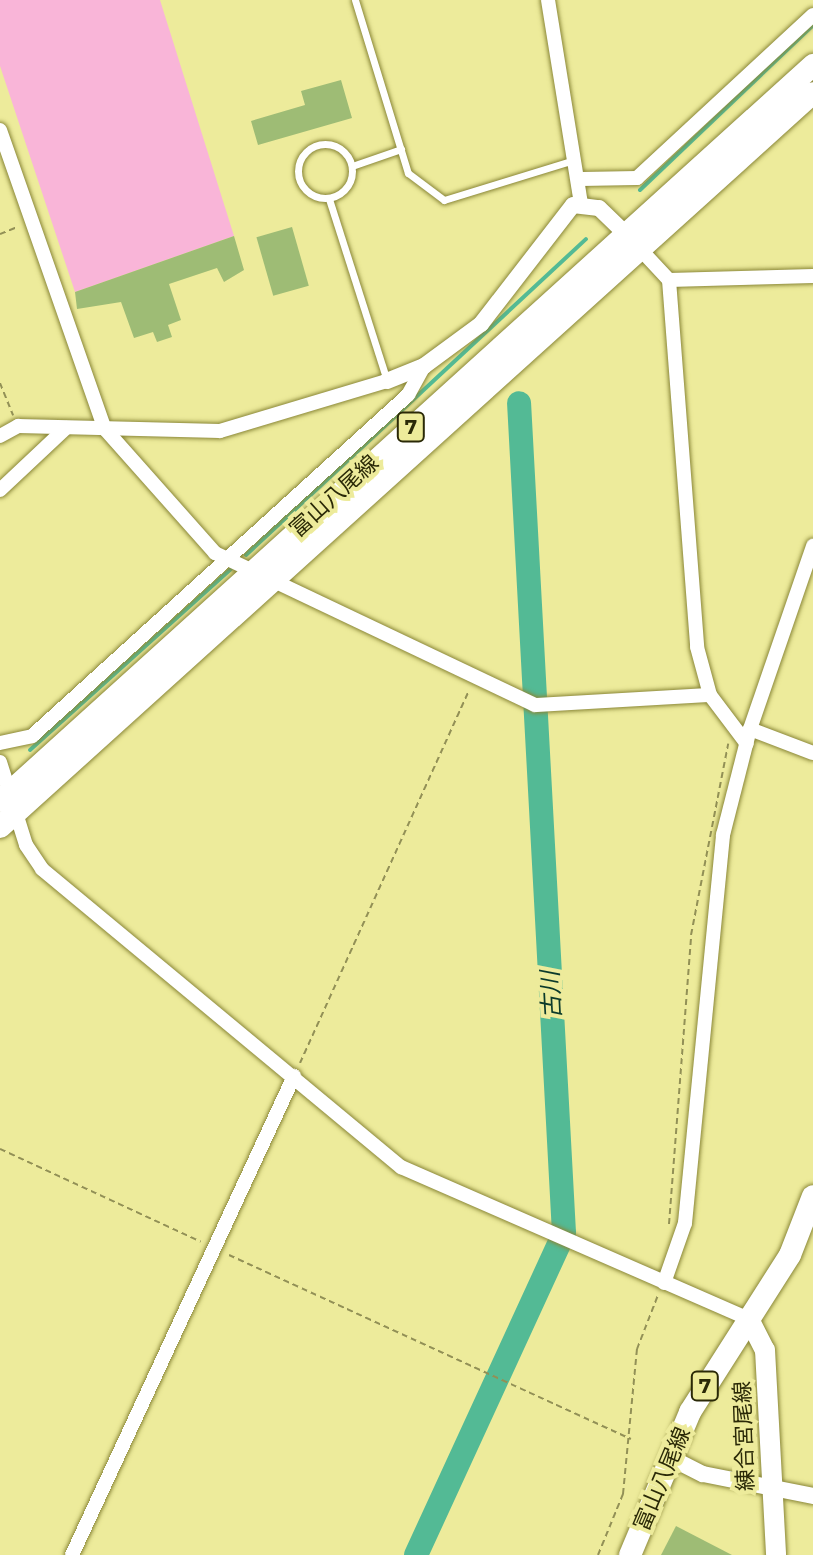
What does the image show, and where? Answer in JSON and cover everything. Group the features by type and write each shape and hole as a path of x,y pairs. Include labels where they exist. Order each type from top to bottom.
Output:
{"main road":[{"name":"富山八尾線","path":"6,808 271,583 633,242 813,65"},
{"name":"富山八尾線","path":"6,808 252,571 633,242 813,93"},
{"name":"富山八尾線","path":"630,1555 669,1457 790,1255 813,1196"},
{"name":"練合宮尾線","path":"749,1319 765,1350 770,1490 776,1555"}],"street":[{"path":"548,0 581,179 581,203"},
{"path":"581,179 637,178 813,15"},
{"path":"0,130 105,429 225,558 271,583 535,705 710,695"},
{"path":"0,436 18,426 220,431 387,381 424,366 481,324 555,220 581,203 599,208 669,280 697,647 710,695 733,730 748,737 813,753"},
{"path":"669,280 813,276"},
{"path":"0,743 32,736 408,395 424,366"},
{"path":"0,490 66,428"},
{"path":"664,1283 685,1223 723,835 748,737 813,546"},
{"path":"0,762 6,808 42,869 401,1167 749,1319"},
{"path":"72,1555 294,1076"},
{"path":"669,1457 770,1490 813,1496"}],"lane":[{"path":"355,0 408,173 444,200 575,159"},
{"path":"352,166 327,144 304,155 298,172 305,189 329,199 387,381"},
{"path":"352,166 401,149"},
{"path":"329,199 350,183 352,166"}],"path":[{"path":"0,234 33,219"},
{"path":"0,383 18,426"},
{"path":"294,1076 475,678"},
{"path":"667,1236 691,935 710,807 733,730"},
{"path":"0,1149 631,1439"},
{"path":"598,1555 623,1494 641,1326 664,1283"}],"shaded area":[{"path":"0,0 160,0 234,236 75,292 0,66"}],"building":[{"path":"341,80 352,118 258,145 251,121 305,105 301,91"},
{"path":"292,227 309,286 273,296 256,237"},
{"path":"234,236 244,270 224,282 217,268 169,284 181,320 168,325 172,337 157,342 153,332 134,338 121,302 77,309 75,292"},
{"path":"676,1526 732,1555 661,1555"}],"waterway":[{"path":"640,190 813,25"},
{"path":"246,555 586,239"},
{"name":"古川","path":"416,1555 564,1233 519,403"},
{"path":"30,750 231,569"}]}
